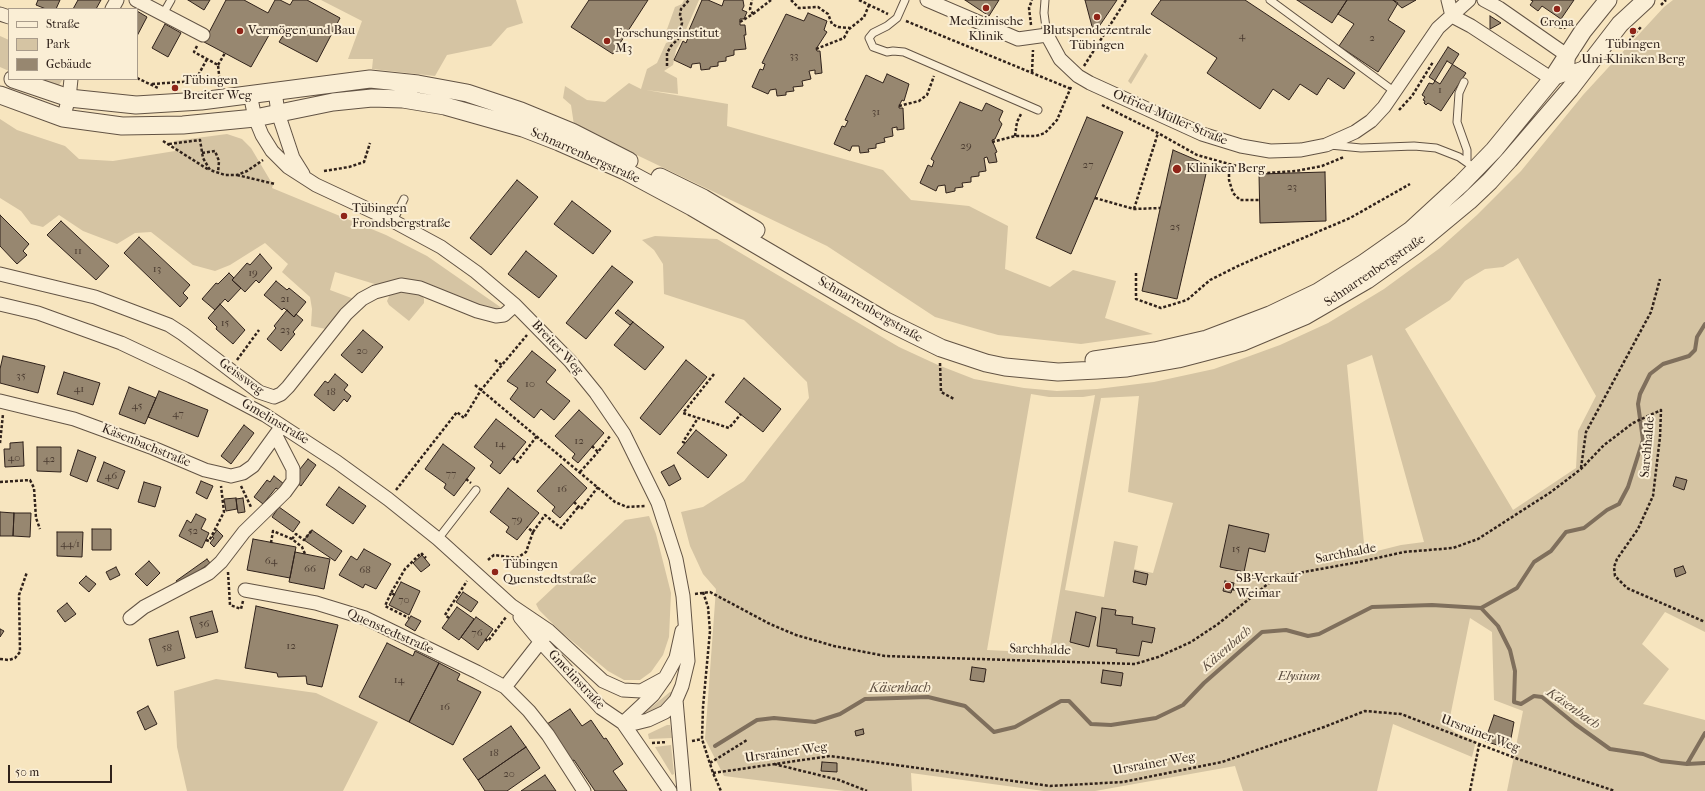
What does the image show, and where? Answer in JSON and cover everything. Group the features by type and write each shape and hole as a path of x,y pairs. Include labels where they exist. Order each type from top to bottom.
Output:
{"street":[{"path":"136,0 203,35"},
{"path":"927,0 1018,39 1047,35"},
{"path":"1448,0 1452,16 1471,26 1552,79"},
{"name":"Otfried-Müller-Straße","path":"1047,35 1060,59 1078,76 1104,90 1202,134 1241,146 1270,150 1301,150 1326,145 1355,132 1371,121 1384,107 1443,22 1452,16 1469,0"},
{"path":"1484,0 1499,8 1569,72"},
{"name":"Schnarrenbergstraße","path":"16,80 69,98 136,105 201,101 370,79 418,84 467,93 521,111 572,132 703,198 906,321 952,342 988,353 1023,360 1058,362 1101,359 1155,351 1207,339 1270,315 1318,292 1364,263 1399,239 1480,172 1509,160 1569,72 1583,31 1608,0"},
{"name":"Schnarrenbergstraße","path":"0,96 63,118 122,126 183,125 255,118 333,102 372,98 402,100 445,106 523,128 592,155 692,207 920,339 986,363 1036,370 1097,370 1155,364 1210,352 1282,327 1345,294 1404,254 1442,224 1494,150 1552,79 1586,67 1620,24 1646,0"},
{"path":"63,118 69,98 71,80"},
{"path":"275,91 278,113 293,158 306,179"},
{"name":"Breiter Weg","path":"250,94 255,118 262,135 272,151 288,167 306,179 441,246 476,272 515,305 546,335 587,382 611,414 635,454 658,504 676,559 681,579 688,661 682,686 676,700 665,712 636,724 623,723"},
{"name":"Geissweg","path":"0,274 95,298 169,325 259,392 274,397 288,387 346,314 362,299 388,287 401,285 420,288 478,311 496,316 504,314 515,305"},
{"name":"Gmelinstraße","path":"0,304 44,315 121,343 191,376 279,431 362,479 438,539 544,636 598,677 613,686 623,690 641,691 665,678"},
{"name":"Käsenbachstraße","path":"2,402 74,419 153,448 205,470 231,476 243,473 253,466 279,431"},
{"path":"130,618 144,607 208,573 221,562 240,536 280,498 293,481 293,469 279,431"},
{"name":"Quenstedtstraße","path":"245,590 316,603 365,618 505,687 529,711 548,735 584,791"},
{"name":"Breiter Weg","path":"623,723 653,695 665,678 676,658 684,619"},
{"path":"505,687 544,636"},
{"name":"Gmelinstraße","path":"544,636 601,708 623,723 670,791"},
{"path":"676,700 684,791"}],"lane":[{"path":"163,14 171,0"},
{"path":"905,0 897,18 887,26 873,33 869,38 873,47 887,52 904,52 1038,110"},
{"name":"Otfried-Müller-Straße","path":"1045,0 1044,13 1047,35"},
{"path":"1270,0 1394,92"},
{"path":"1464,82 1459,93 1457,122 1467,150 1480,172"},
{"path":"1326,145 1361,148 1414,146 1436,148 1480,172"},
{"path":"393,221 404,198"},
{"path":"438,539 476,490"}],"path":[{"path":"667,66 667,53 678,39 682,23 680,15 681,9 689,0"},
{"path":"752,0 750,10 752,14"},
{"path":"740,22 771,0"},
{"path":"791,0 799,8 818,7 828,14 832,24 838,27 851,28"},
{"path":"859,0 897,18 1076,91"},
{"path":"816,49 844,38 851,28 864,17 869,5"},
{"path":"1542,21 1564,28 1571,24"},
{"path":"220,88 218,65 224,53"},
{"path":"138,78 151,84 195,81 207,59 218,65"},
{"path":"899,106 919,101 927,95 937,66"},
{"path":"1015,136 1017,122 1026,105"},
{"path":"1134,209 1158,133"},
{"path":"162,140 210,170 218,173 237,175 276,184"},
{"path":"169,144 200,140 202,154 210,170"},
{"path":"324,171 350,167 364,162 370,143"},
{"path":"202,154 215,151 219,161 218,173"},
{"path":"237,175 261,162 272,151"},
{"path":"1229,164 1233,193 1240,200 1259,200"},
{"path":"1136,274 1136,299 1161,308 1187,300 1210,280 1240,265 1350,218 1410,184"},
{"path":"1095,198 1134,209 1160,208"},
{"path":"1581,469 1586,432 1651,312 1660,279"},
{"path":"245,350 260,330"},
{"path":"394,492 457,412 464,418 481,390 530,332"},
{"path":"495,360 502,365"},
{"path":"946,363 940,360 941,392 954,399"},
{"path":"714,374 683,413 729,428 741,414"},
{"path":"475,385 615,502 627,506 642,507 648,505"},
{"path":"0,443 2,402"},
{"name":"Sarchhalde","path":"702,739 703,707 710,631 708,607 703,592 710,592 770,624 796,635 834,646 885,656 1135,664 1158,657 1191,642 1218,624 1269,583 1287,575 1404,552 1453,548 1478,539 1551,492 1581,469 1604,445 1632,424 1661,410 1660,437 1653,496 1638,528 1617,560 1614,568 1615,576 1627,588 1705,622"},
{"path":"685,443 683,442 698,418"},
{"path":"580,472 612,434"},
{"path":"513,458 517,462 537,436"},
{"path":"592,446 598,452"},
{"path":"0,482 30,480 34,488 36,518 40,529"},
{"path":"206,540 209,541 224,512 221,483"},
{"path":"239,483 258,520"},
{"path":"574,502 581,509 598,487"},
{"path":"488,560 494,555 517,558 526,552 533,532 545,515 561,528 578,506"},
{"path":"527,527 533,532"},
{"path":"292,538 296,534 304,540 312,530"},
{"path":"271,543 273,532 292,538 302,547 305,554"},
{"path":"409,618 385,606 405,569 422,553 426,558"},
{"path":"0,659 9,660 16,658 20,652 19,595 26,572"},
{"path":"228,572 230,605"},
{"path":"1241,572 1240,574 1253,576"},
{"path":"449,618 445,615 466,584"},
{"path":"1232,589 1237,590"},
{"path":"391,593 395,595"},
{"path":"485,639 488,641 496,629"},
{"name":"Ursrainer Weg","path":"713,773 830,756 1050,786 1122,782 1222,762 1324,727 1365,711 1401,714 1479,745 1615,791"},
{"path":"688,741 702,739 713,773 721,791"},
{"path":"710,763 746,740"},
{"path":"652,744 672,742"},
{"path":"1470,791 1479,745"},
{"path":"772,764 839,780 867,791"}],"green space":[{"path":"321,0 516,0 523,23 507,28 491,46 447,55 435,76 372,69 373,59 348,59 362,21"},
{"path":"684,0 699,0 676,50 673,65 664,71 677,78 678,94 646,90 728,104 727,126 883,170 911,200 969,206 1008,226 1005,269 1050,287 1073,270 1116,281 1105,318 1153,334 1081,344 998,335 935,317 827,246 574,125 571,105 563,98 565,86 587,100 605,102 629,83 641,89 647,69 657,63 666,43 671,41 666,32 675,7 682,4"},
{"name":"Elysium","path":"1673,0 1705,0 1705,632 1665,612 1642,644 1669,669 1643,704 1705,720 1705,791 1507,791 1523,711 1494,700 1492,632 1470,618 1448,727 1456,733 1476,741 1472,757 1393,724 1377,791 1243,791 1235,766 1095,791 1044,791 911,773 912,791 845,791 724,776 705,739 716,589 703,574 690,546 681,512 703,507 744,481 809,398 807,382 744,320 664,294 663,264 654,250 642,240 655,236 717,239 899,347 938,365 974,379 1024,388 1057,391 1097,389 1154,382 1214,369 1280,345 1328,323 1384,289 1440,248 1477,215 1521,171 1583,95 1664,7","holes":["1518,258 1596,396 1578,431 1576,468 1513,510 1405,329 1450,300 1465,281 1485,269 1503,267","1372,355 1424,542 1401,545 1365,554 1347,365","1031,394 1049,397 1083,397 1095,395 1049,653 987,650","1139,396 1128,492 1173,503 1153,573 1134,569 1138,546 1114,541 1104,597 1065,590 1101,398"]},
{"path":"0,36 8,40 8,71 0,67"},
{"path":"1145,53 1148,56 1131,84 1128,81"},
{"path":"34,80 62,80 57,88"},
{"path":"0,119 17,130 65,146 79,159 113,161 175,151 174,141 227,134 242,139 251,148 273,185 272,188 386,235 427,256 506,311 503,313 417,284 391,281 378,285 335,272 330,290 354,299 326,329 311,326 312,309 310,297 282,272 288,264 265,243 230,265 215,271 193,265 151,232 135,233 117,244 83,231 59,215 43,227 31,224 21,211 0,198"},
{"path":"397,290 421,293 424,299 424,303 409,321 389,305 387,301 390,294"},
{"path":"649,516 656,534 671,593 669,637 663,655 651,672 640,680 624,680 608,671 560,631 539,610 536,604 625,520"},
{"path":"216,679 316,693 378,722 343,791 187,791 177,747 174,691"},
{"path":"670,692 675,692 665,706 644,716 643,714"},
{"path":"670,725 672,738 649,739 648,734"},
{"path":"671,745 674,774 672,775 655,747"}],"building":[{"path":"38,0 60,0 56,8 44,8 36,5"},
{"path":"78,0 101,0 97,8 74,8"},
{"path":"188,0 210,0 204,10"},
{"name":"Vermögen und Bau","path":"226,0 244,0 268,13 275,0 280,0 290,5 293,0 307,0 340,18 317,62 279,42 284,34 273,28 251,67 204,42"},
{"name":"Forschungsinstitut M3","path":"589,0 648,0 613,54 571,27"},
{"path":"702,0 708,0 722,6 724,0 743,0 744,6 742,10 747,12 744,19 740,19 740,25 745,25 746,35 744,35 746,49 734,50 734,55 726,57 726,61 718,62 718,66 701,70 700,63 692,64 691,68 674,60 683,41 686,43 688,38 686,37"},
{"name":"Medizinische Klinik","path":"965,0 999,0 989,16"},
{"name":"Blutspendezentrale Tübingen","path":"1085,0 1117,0 1094,34"},
{"path":"1161,0 1245,0 1355,73 1344,89 1328,78 1317,95 1300,84 1289,100 1273,89 1260,109 1207,73 1217,58 1151,14"},
{"path":"1297,0 1347,0 1332,23"},
{"path":"1347,0 1393,0 1398,3 1388,20 1405,31 1378,72 1339,46 1354,24 1338,14"},
{"path":"1393,0 1416,0 1402,8"},
{"name":"Crona","path":"1531,0 1574,0 1561,19 1542,6 1538,11 1530,5 1533,1"},
{"path":"138,12 147,17 138,34"},
{"path":"808,13 827,21 824,30 827,32 816,49 817,51 820,51 822,73 815,74 815,70 809,71 811,79 802,81 803,86 793,87 794,91 786,92 786,95 777,96 776,89 770,90 768,94 752,87 760,69 763,70 765,64 762,63 786,14 804,21"},
{"path":"1490,16 1501,23 1490,29"},
{"path":"165,24 181,33 168,57 152,48"},
{"path":"1448,47 1459,54 1440,84 1429,77"},
{"path":"1447,61 1466,73 1441,111 1428,103 1426,105 1424,103 1425,101 1423,100 1425,97 1422,95 1429,83 1433,84"},
{"path":"887,74 909,84 904,101 902,100 899,106 899,108 903,108 904,129 897,130 897,127 892,128 893,136 884,138 885,142 876,144 876,148 868,149 869,152 860,153 859,146 852,146 850,151 834,144 842,126 845,127 848,121 845,120 866,75 883,83"},
{"path":"960,102 982,111 986,103 1003,111 999,120 1002,124 995,139 992,140 997,152 995,153 997,162 989,163 987,157 984,158 986,171 979,172 979,176 971,177 971,182 962,183 963,187 955,188 955,191 946,193 945,185 938,186 936,191 920,183 928,165 932,167 934,161 931,159"},
{"path":"1087,117 1123,132 1071,254 1036,238"},
{"path":"1173,150 1208,165 1177,299 1142,291"},
{"path":"1325,172 1326,221 1260,223 1259,174"},
{"path":"517,180 538,197 491,255 470,238"},
{"path":"572,201 611,231 593,254 554,224"},
{"path":"0,215 29,244 23,251 27,255 17,264 0,246"},
{"path":"61,221 109,266 96,280 47,235"},
{"path":"139,237 190,285 183,293 188,298 180,307 124,253"},
{"path":"526,251 557,276 539,298 508,274"},
{"path":"260,254 272,268 259,283 256,280 245,292 232,280 247,263 250,265"},
{"path":"612,266 633,282 586,339 566,323"},
{"path":"229,273 234,278 232,280 241,288 228,302 225,299 215,310 202,299 216,283 218,284"},
{"path":"276,281 287,290 289,288 306,302 294,317 284,308 282,310 264,295"},
{"path":"220,304 245,330 233,344 216,329 217,327 208,318"},
{"path":"287,310 294,317 296,314 303,320 293,332 295,334 281,351 267,339 276,328 274,326"},
{"path":"618,310 633,322 630,325 615,313"},
{"path":"633,322 664,347 645,370 614,345"},
{"path":"363,330 383,347 362,373 341,355"},
{"path":"532,351 556,370 546,382 570,401 554,420 541,409 534,418 510,399 518,388 507,381"},
{"path":"3,356 45,366 38,393 0,383 0,369"},
{"path":"686,360 707,377 660,435 640,418"},
{"path":"64,372 100,383 93,405 57,394"},
{"path":"335,374 348,385 344,390 351,396 347,402 344,399 334,411 314,395 325,381 328,383"},
{"path":"744,378 781,409 763,432 725,402"},
{"path":"129,387 156,398 145,424 119,414"},
{"path":"159,391 208,410 198,437 148,417"},
{"path":"579,410 604,433 578,463 572,458 575,454 555,436"},
{"path":"496,419 526,442 500,474 490,466 493,462 474,447"},
{"path":"244,425 254,433 231,464 221,456"},
{"path":"696,430 727,455 708,478 677,453"},
{"path":"23,442 24,466 5,467 4,449 10,449 10,443"},
{"path":"443,444 475,468 454,496 444,488 446,484 425,469"},
{"path":"37,447 61,447 61,472 37,471"},
{"path":"78,450 96,457 87,482 70,475"},
{"path":"308,459 316,465 301,486 297,483 296,474"},
{"path":"104,462 125,471 118,489 97,481"},
{"path":"561,464 587,488 560,518 552,511 555,507 537,491"},
{"path":"674,465 681,479 669,486 661,472"},
{"path":"274,476 284,484 279,490 276,488 263,504 254,497 267,480 270,482"},
{"path":"1676,477 1687,480 1684,490 1673,486"},
{"path":"201,481 213,486 207,499 196,493"},
{"path":"144,482 161,487 155,507 138,502"},
{"path":"339,487 366,506 353,524 326,505"},
{"path":"508,488 539,513 517,540 506,532 509,527 490,512"},
{"path":"236,498 237,509 226,511 224,499"},
{"path":"243,498 245,512 238,513 236,499"},
{"path":"279,507 300,522 293,532 272,517"},
{"path":"0,512 14,513 13,536 0,536"},
{"path":"14,513 31,513 30,537 13,536"},
{"path":"196,514 206,519 201,529 209,533 202,548 179,536 187,520 191,523"},
{"path":"1229,525 1269,534 1265,552 1249,548 1244,572 1220,567"},
{"path":"92,529 111,529 111,550 92,550"},
{"path":"217,530 223,536 214,547 210,543"},
{"path":"312,530 342,551 335,561 304,540"},
{"path":"57,532 83,532 82,557 57,556"},
{"path":"253,539 296,547 290,578 247,570"},
{"path":"364,549 391,564 376,589 365,584 363,588 339,575 351,556 357,560"},
{"path":"295,552 330,559 324,589 289,582"},
{"path":"422,555 430,565 421,572 413,563"},
{"path":"207,559 210,563 179,585 176,581"},
{"path":"149,561 160,573 147,586 135,574"},
{"path":"1683,566 1686,573 1676,577 1674,569"},
{"path":"116,567 120,575 110,580 106,572"},
{"path":"1135,571 1148,574 1146,585 1133,582"},
{"path":"86,576 96,584 89,592 79,583"},
{"name":"SB-Verkauf Weimar","path":"1225,581 1234,583 1231,593 1223,591"},
{"path":"401,582 420,591 409,615 389,605"},
{"path":"463,592 478,602 471,612 456,602"},
{"path":"67,603 76,614 65,622 57,611"},
{"path":"256,606 338,625 322,687 307,684 306,676 278,677 277,673 245,668"},
{"path":"457,607 474,619 459,640 442,628"},
{"path":"1102,608 1116,610 1115,615 1133,617 1132,624 1155,628 1152,643 1142,641 1139,656 1116,653 1117,649 1097,646"},
{"path":"212,611 218,632 196,638 190,617"},
{"path":"1076,612 1096,617 1089,647 1070,642"},
{"path":"411,616 421,621 415,631 405,625"},
{"path":"476,617 493,629 478,650 461,637"},
{"path":"0,629 4,631 0,637"},
{"path":"178,631 185,658 157,666 149,639"},
{"path":"387,643 413,656 415,651 439,663 409,722 359,697"},
{"path":"439,663 460,674 457,680 481,692 453,745 409,722"},
{"path":"972,667 986,669 984,682 970,680"},
{"path":"1103,670 1123,673 1121,686 1101,683"},
{"path":"148,706 157,724 145,730 137,712"},
{"path":"570,709 582,726 591,720 604,739 606,738 623,764 613,771 627,791 595,791 574,760 572,761 547,724"},
{"path":"1494,715 1514,722 1509,749 1485,741"},
{"path":"511,726 526,747 478,780 463,759"},
{"path":"863,729 864,734 856,736 855,731"},
{"path":"526,747 540,768 507,791 485,791 478,780"},
{"path":"822,762 837,763 837,772 821,771"},
{"path":"545,775 556,791 521,791"}],"waterway":[{"path":"1481,608 1517,588 1534,562 1551,551 1566,532 1584,528 1607,510 1619,504 1628,487 1643,440 1638,404 1640,394 1650,374 1663,364 1689,356 1695,350 1697,337 1705,324"},
{"name":"Käsenbach","path":"715,746 757,720 774,718 815,722 840,714 865,699 928,697 965,706 994,732 1015,727 1061,701 1069,701 1091,724 1111,725 1156,718 1183,705 1204,683 1262,632 1286,630 1308,636 1319,634 1372,607 1432,605 1481,608 1498,626 1510,650 1515,671 1514,702 1521,704 1534,696 1542,697 1575,724 1610,749 1643,754 1661,761 1687,764 1705,763"},
{"path":"1687,764 1705,733"}],"place":[{"name":"Medizinische Klinik","path":"986,8"},
{"name":"Crona","path":"1557,9"},
{"name":"Blutspendezentrale Tübingen","path":"1097,17"},
{"name":"Vermögen und Bau","path":"240,31"},
{"name":"Tübingen Uni-Kliniken Berg","path":"1633,31"},
{"name":"Forschungsinstitut M3","path":"607,41"},
{"name":"Tübingen Breiter Weg","path":"175,88"},
{"name":"Kliniken Berg","path":"1177,169"},
{"name":"Tübingen Frondsbergstraße","path":"344,216"},
{"name":"Tübingen Quenstedtstraße","path":"495,572"},
{"name":"SB-Verkauf Weimar","path":"1228,586"}]}
